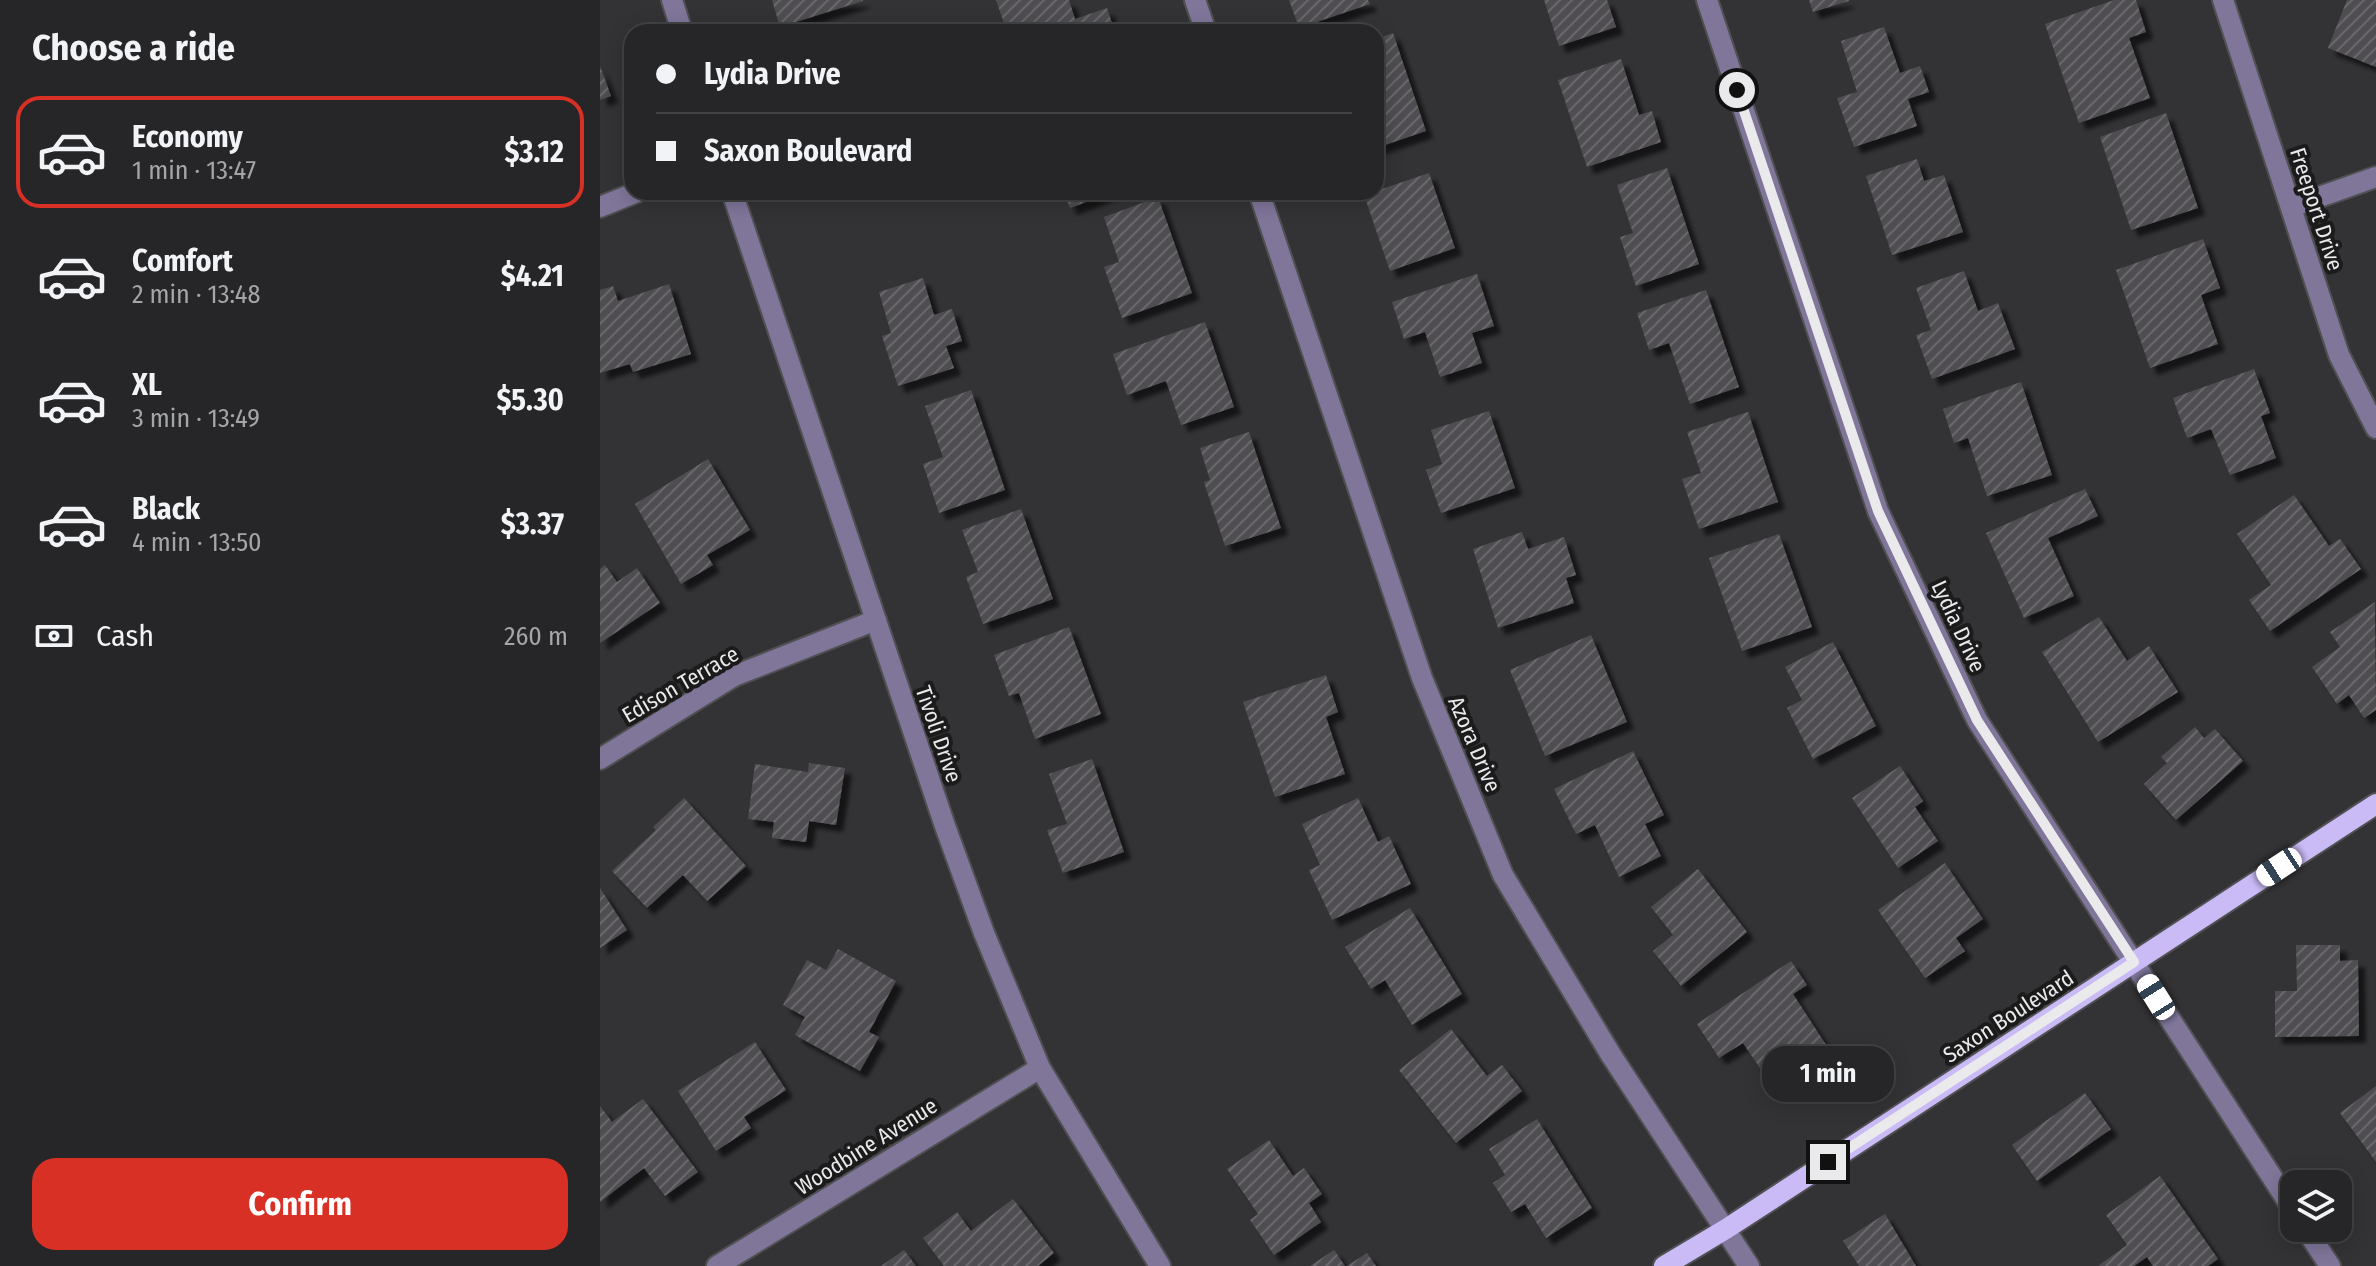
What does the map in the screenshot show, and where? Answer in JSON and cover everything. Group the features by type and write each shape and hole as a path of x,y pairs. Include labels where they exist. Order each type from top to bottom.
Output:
{"main road":[{"name":"Saxon Boulevard","path":"1664,1266 1726,1229 2376,804"}],"street":[{"path":"672,0 680,24"},
{"path":"1195,0 1203,24"},
{"name":"Lydia Drive","path":"1707,0 1878,511 1977,720 2280,1189"},
{"name":"Freeport Drive","path":"2223,0 2339,355 2376,428"},
{"path":"2291,207 2376,177"},
{"path":"600,207 624,197"},
{"name":"Tivoli Drive","path":"735,200 984,933 1040,1068 1160,1266"},
{"name":"Azora Drive","path":"1262,200 1422,678 1503,875 1611,1055 1749,1266"},
{"name":"Edison Terrace","path":"600,759 734,676 876,620"},
{"name":"Woodbine Avenue","path":"717,1266 1040,1068"},
{"path":"2314,1242 2330,1266"}],"building":[{"path":"772,0 863,0 790,24 779,24"},
{"path":"996,0 1069,0 1075,19 1107,8 1112,24 1004,24"},
{"path":"1289,0 1368,0 1370,4 1311,24 1298,24"},
{"path":"1544,0 1607,0 1616,27 1559,46"},
{"path":"1809,0 1849,0 1849,1 1813,12"},
{"path":"2114,0 2136,0 2146,32 2129,38 2150,98 2079,123 2045,24"},
{"path":"2347,0 2376,0 2376,67 2328,48"},
{"path":"1884,27 1900,73 1920,66 1929,92 1908,99 1917,126 1854,147 1837,98 1857,92 1841,41"},
{"path":"1393,33 1426,131 1384,145 1384,36"},
{"path":"1621,59 1639,115 1652,111 1661,142 1587,167 1558,80"},
{"path":"600,66 611,96 600,100"},
{"path":"2166,113 2198,208 2131,230 2100,137"},
{"path":"1917,159 1924,181 1944,175 1963,232 1892,255 1866,176"},
{"path":"1667,168 1699,264 1636,286 1620,237 1633,233 1617,185"},
{"path":"1429,173 1455,248 1390,271 1366,200 1384,200 1384,188"},
{"path":"1067,200 1092,200 1070,208"},
{"path":"1150,200 1159,200 1192,293 1122,318 1104,267 1119,262 1104,217"},
{"path":"2203,239 2220,288 2201,295 2218,344 2150,368 2116,270"},
{"path":"1964,271 1978,311 1998,303 2015,349 1932,379 1916,335 1931,330 1916,288"},
{"path":"1477,274 1494,326 1472,333 1482,363 1440,377 1425,332 1404,339 1392,302"},
{"path":"923,278 934,315 952,309 962,341 946,346 954,368 898,386 882,336 891,333 879,292"},
{"path":"669,284 691,354 633,372 630,364 600,373 600,290 613,286 618,301"},
{"path":"1706,290 1739,387 1690,404 1669,343 1649,350 1637,313"},
{"path":"1205,322 1234,407 1181,425 1166,381 1127,395 1113,354"},
{"path":"2254,369 2270,413 2261,416 2276,458 2230,475 2211,429 2187,438 2173,398"},
{"path":"2021,382 2052,475 1987,496 1968,438 1954,443 1943,409"},
{"path":"971,390 1005,490 939,513 923,464 943,457 925,406"},
{"path":"1489,411 1515,488 1441,513 1426,470 1442,464 1431,430"},
{"path":"1748,412 1778,502 1699,529 1682,479 1701,473 1687,432"},
{"path":"1249,432 1281,528 1225,546 1204,482 1210,480 1200,448"},
{"path":"708,459 750,530 707,555 713,565 681,584 635,504"},
{"path":"2085,489 2098,516 2048,538 2074,596 2024,618 1986,533"},
{"path":"2294,495 2329,546 2340,539 2361,569 2270,631 2249,600 2271,585 2237,534"},
{"path":"1021,509 1053,599 983,624 966,577 978,572 962,530"},
{"path":"1522,532 1528,549 1564,537 1576,575 1566,578 1574,603 1498,628 1473,549"},
{"path":"1779,534 1812,627 1742,651 1709,558"},
{"path":"605,565 617,582 637,568 660,603 600,643 600,569"},
{"path":"2375,602 2376,710 2364,718 2349,695 2337,704 2312,667 2340,647 2330,632"},
{"path":"2099,617 2127,661 2149,646 2178,692 2098,742 2042,652"},
{"path":"1069,627 1101,714 1035,739 1019,693 1009,696 994,655"},
{"path":"1591,635 1627,722 1545,756 1510,670"},
{"path":"1833,642 1876,726 1813,759 1787,708 1802,700 1785,667"},
{"path":"1326,675 1338,712 1326,717 1345,774 1275,797 1243,702"},
{"path":"2195,727 2204,738 2215,729 2243,761 2176,820 2144,784 2167,763 2161,757"},
{"path":"1633,751 1664,815 1645,824 1661,856 1619,877 1595,825 1576,834 1554,789"},
{"path":"1092,759 1124,852 1063,873 1047,830 1067,824 1049,774"},
{"path":"809,763 845,768 836,825 809,821 806,842 772,838 774,822 748,819 755,764 808,772"},
{"path":"1900,766 1923,801 1915,807 1938,841 1898,868 1852,798"},
{"path":"684,798 746,866 707,901 683,875 647,908 612,871 656,830 653,827"},
{"path":"1358,798 1378,842 1389,836 1411,884 1332,920 1309,870 1320,865 1302,824"},
{"path":"1945,863 1983,919 1956,938 1965,951 1925,978 1878,910"},
{"path":"1698,869 1747,932 1681,986 1653,951 1673,935 1651,907"},
{"path":"600,888 627,930 600,948"},
{"path":"1410,908 1462,994 1412,1025 1385,980 1371,989 1345,947"},
{"path":"2296,945 2340,945 2340,961 2358,960 2359,1036 2275,1037 2275,991 2297,991"},
{"path":"838,949 896,981 869,1032 879,1037 860,1071 795,1035 805,1017 783,1005 807,960 826,970"},
{"path":"1791,961 1807,985 1793,994 1830,1051 1774,1089 1743,1043 1719,1058 1697,1024"},
{"path":"1451,1029 1487,1076 1502,1065 1522,1091 1456,1143 1399,1070"},
{"path":"755,1042 786,1090 744,1117 751,1128 716,1151 678,1091"},
{"path":"2376,1086 2376,1162 2340,1113"},
{"path":"2085,1093 2111,1129 2037,1181 2012,1145"},
{"path":"643,1099 698,1172 665,1196 644,1168 600,1202 600,1106 612,1122"},
{"path":"1537,1119 1592,1208 1546,1238 1525,1204 1511,1212 1493,1183 1505,1175 1489,1149"},
{"path":"1269,1140 1293,1176 1304,1168 1322,1194 1309,1203 1321,1222 1274,1255 1250,1220 1258,1214 1227,1169"},
{"path":"2160,1176 2218,1259 2208,1266 2153,1266 2147,1257 2134,1266 2098,1266 2127,1245 2106,1215"},
{"path":"1013,1199 1054,1253 1038,1266 944,1266 923,1238 957,1212 971,1231"},
{"path":"1885,1214 1916,1266 1859,1266 1843,1241"},
{"path":"904,1250 916,1266 881,1266"},
{"path":"1334,1250 1345,1266 1310,1266"},
{"path":"1367,1253 1376,1266 1347,1266"}],"route":[{"path":"1737,90 1878,511 1977,720 2134,962 1828,1162"}]}
